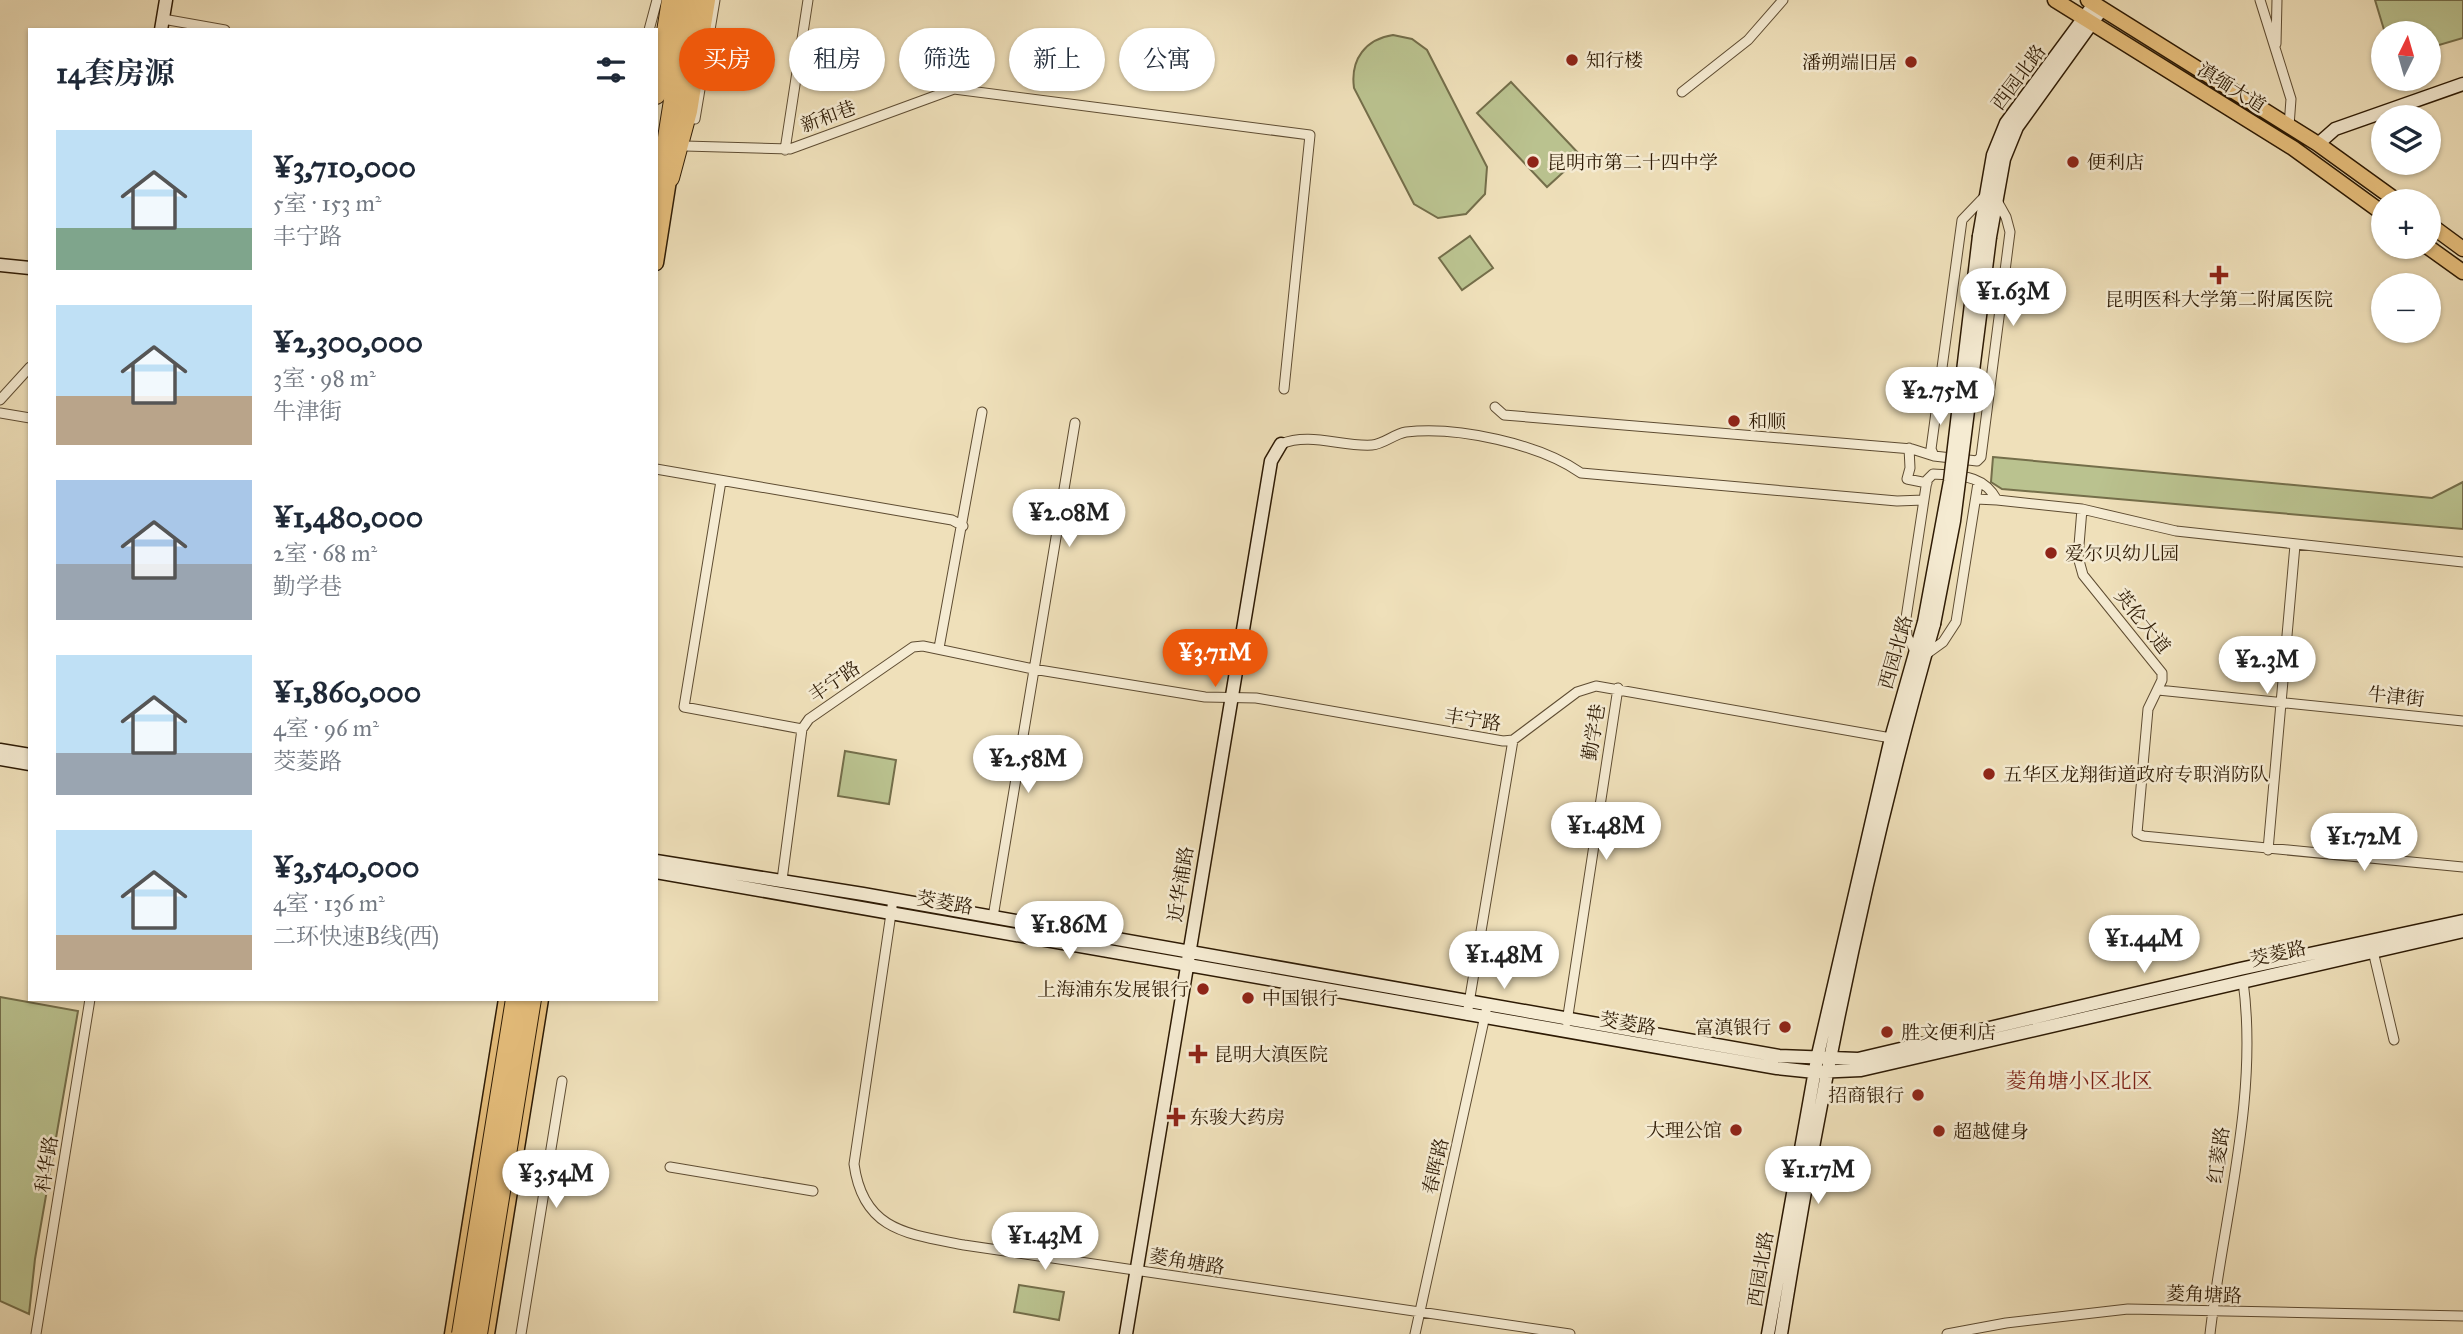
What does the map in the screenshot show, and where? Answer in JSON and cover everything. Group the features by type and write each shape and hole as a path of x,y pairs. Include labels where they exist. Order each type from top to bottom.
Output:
{"highway":[{"path":"658,62 671,0"},
{"path":"658,194 688,0"},
{"path":"669,182 691,98 706,0"},
{"path":"658,73 661,39"},
{"path":"461,1334 515,1001"},
{"path":"478,1334 532,1001"}],"main road":[{"path":"661,39 662,0"},
{"path":"658,251 697,0"},
{"name":"滇缅大道","path":"2055,0 2294,148 2371,204"},
{"name":"滇缅大道","path":"2095,4 2318,144 2380,189"},
{"path":"2441,233 2463,249"},
{"path":"2441,256 2463,272"},
{"path":"452,1334 506,1001"},
{"path":"487,1334 541,1001"},
{"path":"463,1268 468,1281 479,1287 491,1283 497,1273"}],"street":[{"path":"166,0 162,24 204,28"},
{"path":"650,28 657,0"},
{"path":"669,182 698,108 715,0"},
{"path":"785,150 808,0"},
{"path":"1682,92 1748,40 1783,0"},
{"path":"2259,0 2291,99 2289,126"},
{"path":"2276,49 2277,0"},
{"name":"西园北路","path":"1768,1334 1821,1066 1891,738 1929,623 1990,197 2020,120 2089,20 2095,4"},
{"path":"2318,144 2334,129 2463,84"},
{"name":"新和巷","path":"685,146 785,150 954,89 1310,135 1284,389"},
{"path":"1495,407 1504,415 1909,448 1934,456 1977,461 1981,457 2010,232 2006,217 1990,197 1962,220 1931,449 1934,456"},
{"path":"0,265 28,268"},
{"path":"0,400 28,369"},
{"path":"0,412 28,418"},
{"path":"939,648 982,412"},
{"path":"993,917 1075,423"},
{"path":"1281,444 1304,439 1369,445 1408,432 1465,435 1518,443 1557,457 1581,473 1843,497 1924,500"},
{"name":"近华浦路","path":"1126,1334 1271,461 1281,444"},
{"path":"1909,448 1910,468 1907,479 1927,483"},
{"path":"658,469 952,520 962,526"},
{"path":"1979,483 1956,622 1943,642 1920,653 1907,636 1906,618 1927,483 1933,474 1974,477 1979,483 1986,485 1997,500"},
{"path":"721,481 684,707 802,729"},
{"path":"1976,499 2082,509 2176,531 2463,562"},
{"name":"英伦大道","path":"2082,509 2079,568 2162,673 2158,690 2148,709 2137,833 2143,836 2268,850"},
{"path":"2295,545 2268,850 2463,867"},
{"name":"丰宁路","path":"782,880 802,729 809,719 913,647 939,648 1033,669 1205,697 1256,698 1462,735 1513,740 1577,692 1596,686 1891,738"},
{"name":"西园北路","path":"1780,1334 1821,1066 1901,742 1920,653"},
{"name":"勤学巷","path":"1566,1025 1618,688"},
{"name":"牛津街","path":"2158,690 2463,721"},
{"path":"1469,1008 1513,740"},
{"path":"0,750 28,755"},
{"path":"0,759 28,764"},
{"name":"茭菱路","path":"658,861 782,880 891,906 993,917 1187,958"},
{"name":"茭菱路","path":"658,872 891,906 1566,1025 1777,1068 1821,1066 1858,1059 2463,921"},
{"name":"菱角塘路","path":"891,906 854,1164 857,1187 877,1217 908,1234 1138,1271 1570,1334"},
{"name":"茭菱路","path":"1821,1066 1861,1070 2463,931"},
{"path":"2374,951 2394,1040"},
{"name":"红菱路","path":"2210,1334 2242,1106 2246,1014 2243,981"},
{"name":"科华路","path":"36,1334 90,1001"},
{"name":"春晖路","path":"1415,1334 1486,1011"},
{"path":"521,1334 562,1081"},
{"path":"670,1167 813,1192"},
{"name":"菱角塘路","path":"1947,1334 2085,1312 2128,1309 2463,1316"}],"green space":[{"path":"2375,0 2463,0 2463,38 2441,44 2441,21 2381,21"},
{"path":"1393,35 1412,39 1427,50 1487,167 1485,194 1466,214 1438,218 1414,204 1354,88 1355,68 1362,52 1375,41"},
{"path":"1511,82 1581,156 1547,187 1477,113"},
{"path":"1470,236 1493,268 1462,290 1439,258"},
{"path":"1993,457 2432,498 2463,482 2463,529 2002,489 1991,482"},
{"path":"845,751 896,760 889,804 838,796"},
{"path":"0,997 78,1011 35,1259 29,1314 0,1301"},
{"path":"1019,1285 1064,1292 1059,1320 1014,1312"}],"place":[{"name":"知行楼","path":"1572,60"},
{"name":"潘朔端旧居","path":"1911,62"},
{"name":"昆明市第二十四中学","path":"1533,162"},
{"name":"便利店","path":"2073,162"},
{"name":"昆明医科大学第二附属医院","path":"2219,275"},
{"name":"和顺","path":"1734,421"},
{"name":"爱尔贝幼儿园","path":"2051,553"},
{"name":"五华区龙翔街道政府专职消防队","path":"1989,774"},
{"name":"上海浦东发展银行","path":"1203,989"},
{"name":"中国银行","path":"1248,998"},
{"name":"富滇银行","path":"1785,1027"},
{"name":"胜文便利店","path":"1887,1032"},
{"name":"昆明大滇医院","path":"1198,1054"},
{"name":"招商银行","path":"1918,1095"},
{"name":"东骏大药房","path":"1176,1117"},
{"name":"大理公馆","path":"1736,1130"},
{"name":"超越健身","path":"1939,1131"}],"district":[{"name":"菱角塘小区北区","path":"2079,1081"}]}
